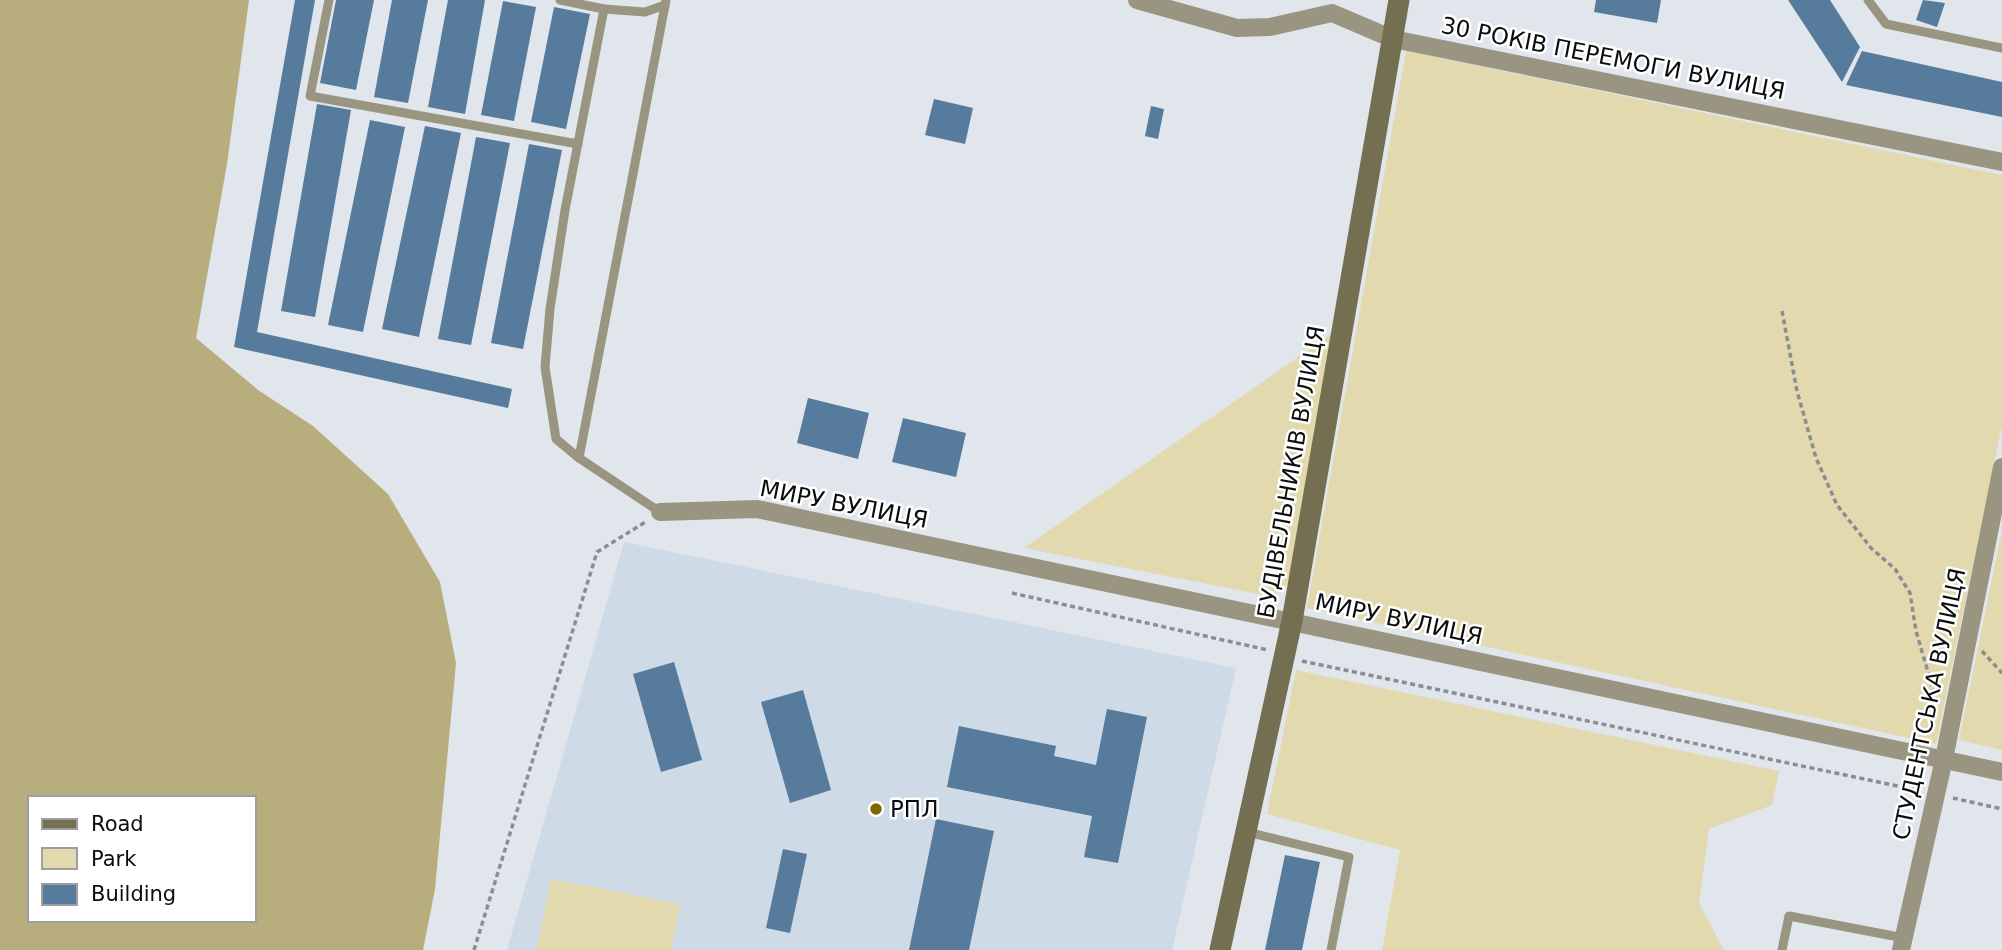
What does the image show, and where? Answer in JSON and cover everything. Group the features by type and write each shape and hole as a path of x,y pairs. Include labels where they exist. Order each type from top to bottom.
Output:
{"street":[{"name":"30 РОКІВ ПЕРЕМОГИ ВУЛИЦЯ","path":"1137,0 1237,29 1270,27 1332,13 1393,39 2002,162"},
{"name":"БУДІВЕЛЬНИКІВ ВУЛИЦЯ","path":"1220,950 1292,621 1399,0"},
{"name":"СТУДЕНТСЬКА ВУЛИЦЯ","path":"1903,944 1944,759 2002,467"},
{"name":"МИРУ ВУЛИЦЯ","path":"660,512 757,509 2002,772"}],"lane":[{"path":"329,0 310,96 579,144"},
{"path":"560,0 604,9 645,12 666,3"},
{"path":"1868,0 1886,24 2002,48"},
{"path":"579,458 666,3"},
{"path":"604,9 552,296 545,367 556,439 579,458 660,512"},
{"path":"1245,832 1349,857 1331,950"},
{"path":"1782,950 1788,916 1903,944"}],"path":[{"path":"1782,311 1797,391 1816,458 1842,512 1871,548 1895,569 1910,593 1916,631 1938,707"},
{"path":"474,950 597,552 660,512"},
{"path":"1012,593 1285,653 1302,660 2002,809"},
{"path":"1968,636 2002,673"}],"shaded area":[{"path":"0,0 249,0 227,164 196,338 258,390 313,426 388,494 440,582 456,663 435,889 423,950 0,950"},
{"name":"РПЛ","path":"624,542 1236,668 1172,950 507,950"}],"green space":[{"path":"1406,51 2002,175 2002,425 1936,744 1307,608"},
{"path":"1331,334 1290,582 1273,597 1024,548"},
{"path":"2002,531 2002,750 1959,740"},
{"path":"1296,670 1779,771 1772,805 1709,829 1699,903 1724,950 1382,950 1400,850 1267,814"},
{"path":"551,879 680,904 671,950 537,950"}],"building":[{"path":"295,0 315,0 257,332 512,389 508,408 234,347"},
{"path":"336,0 374,0 356,90 320,83"},
{"path":"392,0 428,0 408,103 374,97"},
{"path":"448,0 485,0 465,114 428,107"},
{"path":"1596,0 1661,0 1657,23 1594,12"},
{"path":"1788,0 1830,0 1860,47 1842,82"},
{"path":"1923,0 1945,3 1937,27 1916,20"},
{"path":"503,1 536,7 514,121 481,115"},
{"path":"554,7 590,14 566,129 531,122"},
{"path":"1862,51 2002,82 2002,117 1846,85"},
{"path":"934,99 973,108 965,144 925,135"},
{"path":"317,104 351,110 315,317 281,311"},
{"path":"1151,106 1164,109 1158,139 1145,136"},
{"path":"370,120 405,127 363,332 328,325"},
{"path":"425,126 461,133 419,337 382,329"},
{"path":"476,137 510,143 471,345 438,339"},
{"path":"529,144 562,150 523,349 491,343"},
{"path":"808,398 869,413 858,459 797,443"},
{"path":"903,418 966,433 956,477 892,462"},
{"path":"674,662 702,760 661,772 633,674"},
{"path":"803,690 831,790 790,803 761,702"},
{"path":"1107,709 1147,717 1118,863 1084,857 1092,816 947,787 959,726 1056,746 1054,756 1096,765"},
{"path":"936,819 994,831 969,950 909,950"},
{"path":"783,849 807,854 790,933 766,928"},
{"path":"1285,855 1320,862 1302,950 1265,950"}],"place":[{"name":"РПЛ","path":"876,809"}]}
